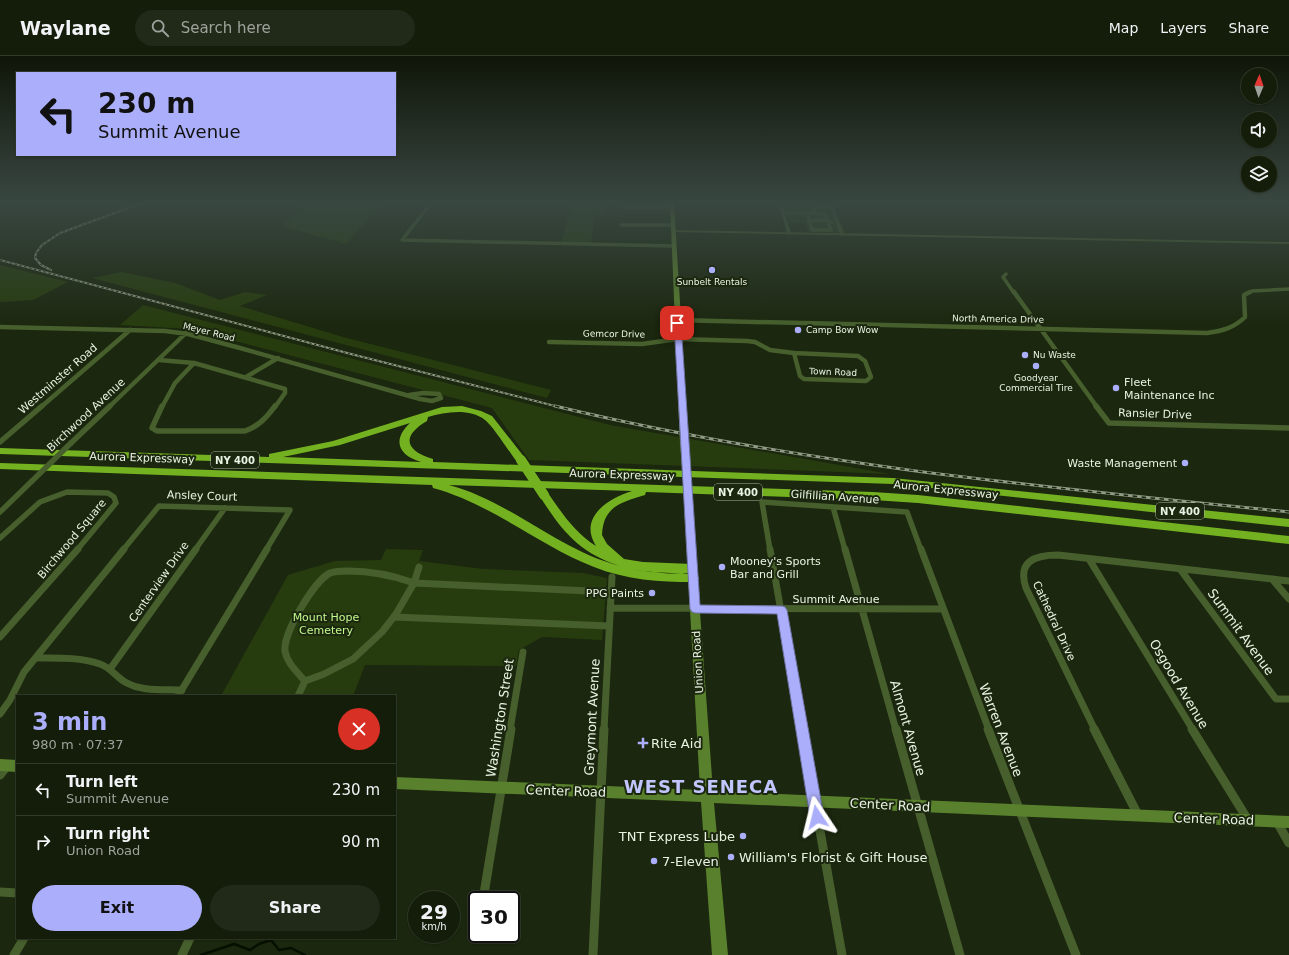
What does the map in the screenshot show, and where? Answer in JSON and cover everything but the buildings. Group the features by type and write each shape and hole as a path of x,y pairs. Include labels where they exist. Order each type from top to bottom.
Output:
{"highway":[{"path":"220,460 267,457 298,452 336,443 442,410 462,409 478,412 489,418 518,460 559,528 574,545 593,560"},
{"path":"455,466 411,456 403,442 406,434 412,426 422,420 438,414 451,412 471,413 478,415 492,425 518,460"},
{"name":"Aurora Expressway","path":"0,451 220,460 455,466 893,481 1289,523"},
{"name":"Aurora Expressway","path":"0,466 873,496 918,499 1289,540"},
{"path":"399,480 449,489 470,496 491,505 552,541 618,570 644,576 693,573"},
{"path":"624,563 601,545 596,538 599,517 615,501 625,496 665,490"},
{"path":"540,495 569,531 588,548 604,558 647,568 693,573"}],"main road":[{"name":"Union Road","path":"674,246 678,339 701,719 720,955"},
{"name":"Center Road","path":"396,783 1019,812 1283,822"}],"street":[{"path":"581,244 674,246"},
{"name":"Ransier Drive","path":"1006,274 1004,277 1109,423 1289,428"},
{"name":"North America Drive","path":"677,320 1208,333 1230,330 1238,325 1245,317 1244,295 1252,291 1289,289"},
{"name":"Meyer Road","path":"0,327 186,333 278,358 409,395 431,401 442,398 439,394 433,392 409,395"},
{"name":"Westminster Road","path":"0,442 130,330"},
{"name":"Birchwood Avenue","path":"0,512 186,333"},
{"name":"Gemcor Drive","path":"549,342 642,344 678,339"},
{"name":"Town Road","path":"678,339 747,341 755,342 770,350 794,353 858,356 865,361 871,377 866,381 804,379 800,376 794,353"},
{"path":"246,377 278,358"},
{"path":"159,360 194,363 285,389 285,393 261,424 254,429 245,431 157,431 152,428 169,392 175,383 194,363"},
{"name":"Birchwood Square","path":"0,538 40,502 67,492 108,493 114,497 116,503 78,549 0,637"},
{"name":"Gilfillian Avenue","path":"782,610 762,502 907,512"},
{"name":"Ansley Court","path":"0,714 10,700 24,672 159,506 290,510 180,693"},
{"name":"Almont Avenue","path":"833,507 960,955"},
{"name":"Centerview Drive","path":"110,669 225,508"},
{"name":"Warren Avenue","path":"907,512 1019,812 1076,955"},
{"name":"Cathedral Drive","path":"1138,816 1048,635 1024,582 1024,570 1035,558 1058,555 1289,581"},
{"name":"Osgood Avenue","path":"1089,559 1249,821"},
{"path":"298,695 305,681 324,674 353,659 382,632 394,617 414,583 419,567"},
{"name":"Summit Avenue","path":"1180,568 1276,699 1289,699"},
{"path":"305,681 290,664 285,647 288,635 305,602 323,579 331,573 355,572 388,574 414,583 611,592"},
{"name":"Greymont Avenue","path":"593,955 612,577"},
{"path":"1272,579 1289,599"},
{"name":"Summit Avenue","path":"610,608 782,610 943,609"},
{"path":"782,610 814,802 842,955"},
{"path":"394,617 609,626"},
{"name":"Washington Street","path":"484,891 523,652"},
{"path":"36,658 85,660 101,664 110,669 123,682 138,688 180,693"},
{"path":"1283,822 1289,842"},
{"path":"0,892 16,893"},
{"path":"14,955 23,939"},
{"path":"182,955 190,939"}],"green space":[{"path":"0,265 68,282 33,300 0,302"},
{"path":"122,272 175,283 220,300 245,292 267,295 240,306 343,337 551,390 547,398 92,278"},
{"path":"143,305 610,425 890,474 529,460 492,408 189,329 120,325"},
{"name":"Mount Hope Cemetery","path":"386,549 423,550 419,561 483,569 583,573 607,578 602,640 542,637 519,650 516,666 365,665 353,695 222,695 288,575 335,561 381,560"}],"waterway":[{"path":"201,955 234,944 250,950 259,944 271,940 279,950 291,948 305,955"}],"railway":[{"path":"44,244 36,253 35,258 41,265 51,270"},
{"path":"0,260 351,354 556,406"},
{"path":"556,406 737,444 828,458 1012,483 1289,512"}],"place":[{"name":"Sunbelt Rentals","path":"712,270"},
{"name":"Camp Bow Wow","path":"798,330"},
{"name":"Nu Waste","path":"1025,355"},
{"name":"Goodyear Commercial Tire","path":"1036,366"},
{"name":"Fleet Maintenance Inc","path":"1116,388"},
{"name":"Waste Management","path":"1185,463"},
{"name":"Mooney's Sports Bar and Grill","path":"722,567"},
{"name":"PPG Paints","path":"652,593"},
{"name":"Rite Aid","path":"643,743"},
{"name":"TNT Express Lube","path":"743,836"},
{"name":"William's Florist & Gift House","path":"731,857"},
{"name":"7-Eleven","path":"654,861"}],"district":[{"name":"WEST SENECA","path":"701,786"}],"route":[{"path":"677,323 695,609 782,610 817,817"}]}
